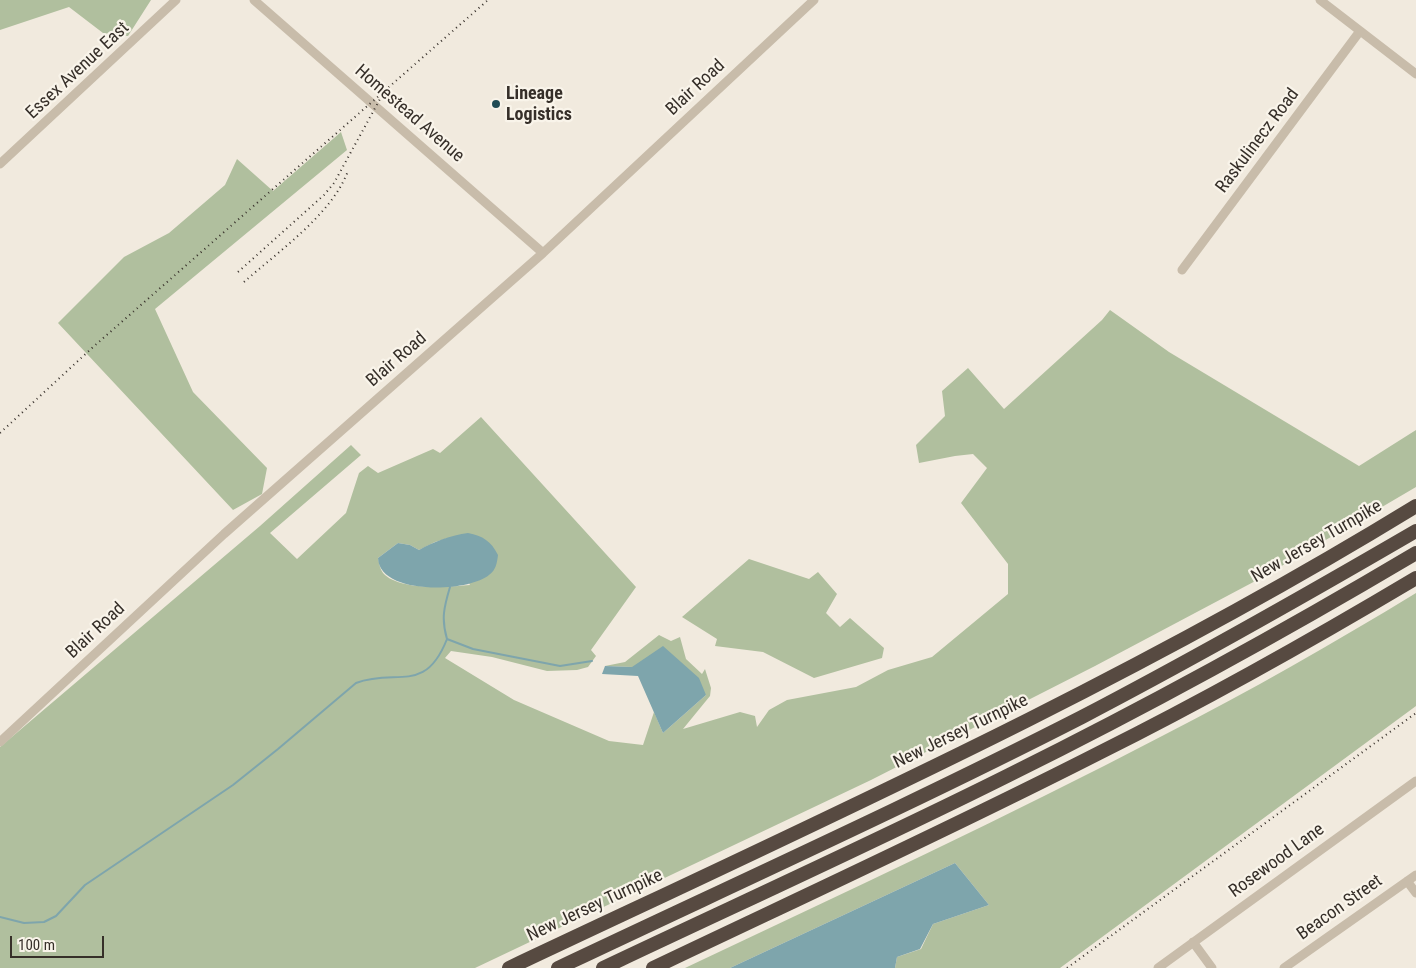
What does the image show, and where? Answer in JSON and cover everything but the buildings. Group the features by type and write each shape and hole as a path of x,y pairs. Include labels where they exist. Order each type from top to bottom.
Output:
{"highway":[{"name":"New Jersey Turnpike","path":"509,968 911,778 1072,698 1259,598 1416,506"},
{"path":"558,968 928,793 1082,717 1269,616 1416,531"},
{"path":"603,968 929,814 1091,734 1270,638 1416,553"},
{"path":"653,968 938,833 1101,753 1288,652 1416,578"}],"street":[{"name":"Essex Avenue East","path":"0,164 176,0"},
{"name":"Homestead Avenue","path":"254,0 543,253"},
{"name":"Blair Road","path":"0,742 224,534 543,253 814,0"},
{"path":"1320,0 1416,74"},
{"name":"Raskulinecz Road","path":"1182,270 1360,31"},
{"name":"Rosewood Lane","path":"1158,968 1416,780"},
{"name":"Beacon Street","path":"1284,968 1416,875"},
{"path":"1407,881 1416,893"},
{"path":"1193,942 1212,968"}],"green space":[{"path":"0,0 151,0 128,36 103,33 69,7 0,30"},
{"path":"341,132 347,150 155,309 193,392 267,468 262,494 233,510 58,323 124,257 169,233 225,185 237,159 273,191"},
{"path":"1110,310 1169,352 1359,466 1416,430 1416,487 1261,578 1095,666 871,780 475,968 0,968 0,747 260,526 351,445 361,455 270,533 297,559 346,513 359,473 368,466 378,473 433,449 440,453 481,417 636,587 591,650 596,656 588,667 577,670 547,671 492,657 451,651 445,658 514,700 609,741 643,745 654,712 663,733 706,695 632,667 605,666 625,662 659,635 671,641 680,637 686,659 702,674 705,669 711,688 710,696 683,729 740,712 755,716 757,727 769,710 787,700 856,687 888,670 932,657 1008,594 1008,564 961,503 987,468 973,454 919,463 916,445 945,416 942,391 968,368 1004,409 1102,320","holes":["448,538 470,585 424,586 400,583 390,579 383,573 378,558 398,543 410,545 419,550"]},
{"path":"749,559 809,579 818,572 837,594 826,613 840,627 850,618 884,648 882,658 814,678 763,652 715,646 717,639 682,617"},
{"path":"1416,593 1416,706 1060,968 895,968 897,957 921,949 933,924 989,905 955,863 730,968 685,968 926,854 1105,765 1260,684"}],"water":[{"path":"468,533 486,540 498,555 497,564 493,571 478,581 463,585 426,587 393,579 382,570 378,558 398,543 410,545 419,550 442,539"},
{"path":"663,646 699,678 706,695 663,733 638,676 602,674 605,666 632,667"},
{"path":"955,863 989,905 933,924 920,949 897,957 895,968 730,968"}],"waterway":[{"path":"450,587 444,613 447,639 473,649 560,666 592,661"},
{"path":"0,917 24,923 44,922 56,916 85,885 233,785 356,683 371,679 419,674 429,667 438,656 447,639"}],"railway":[{"path":"0,433 92,348 488,0"},
{"path":"238,272 324,195 334,183 380,99"},
{"path":"244,282 288,245 317,217 330,202 348,171"},
{"path":"1067,968 1416,713"}],"place":[{"name":"Lineage Logistics","path":"496,104"}]}
